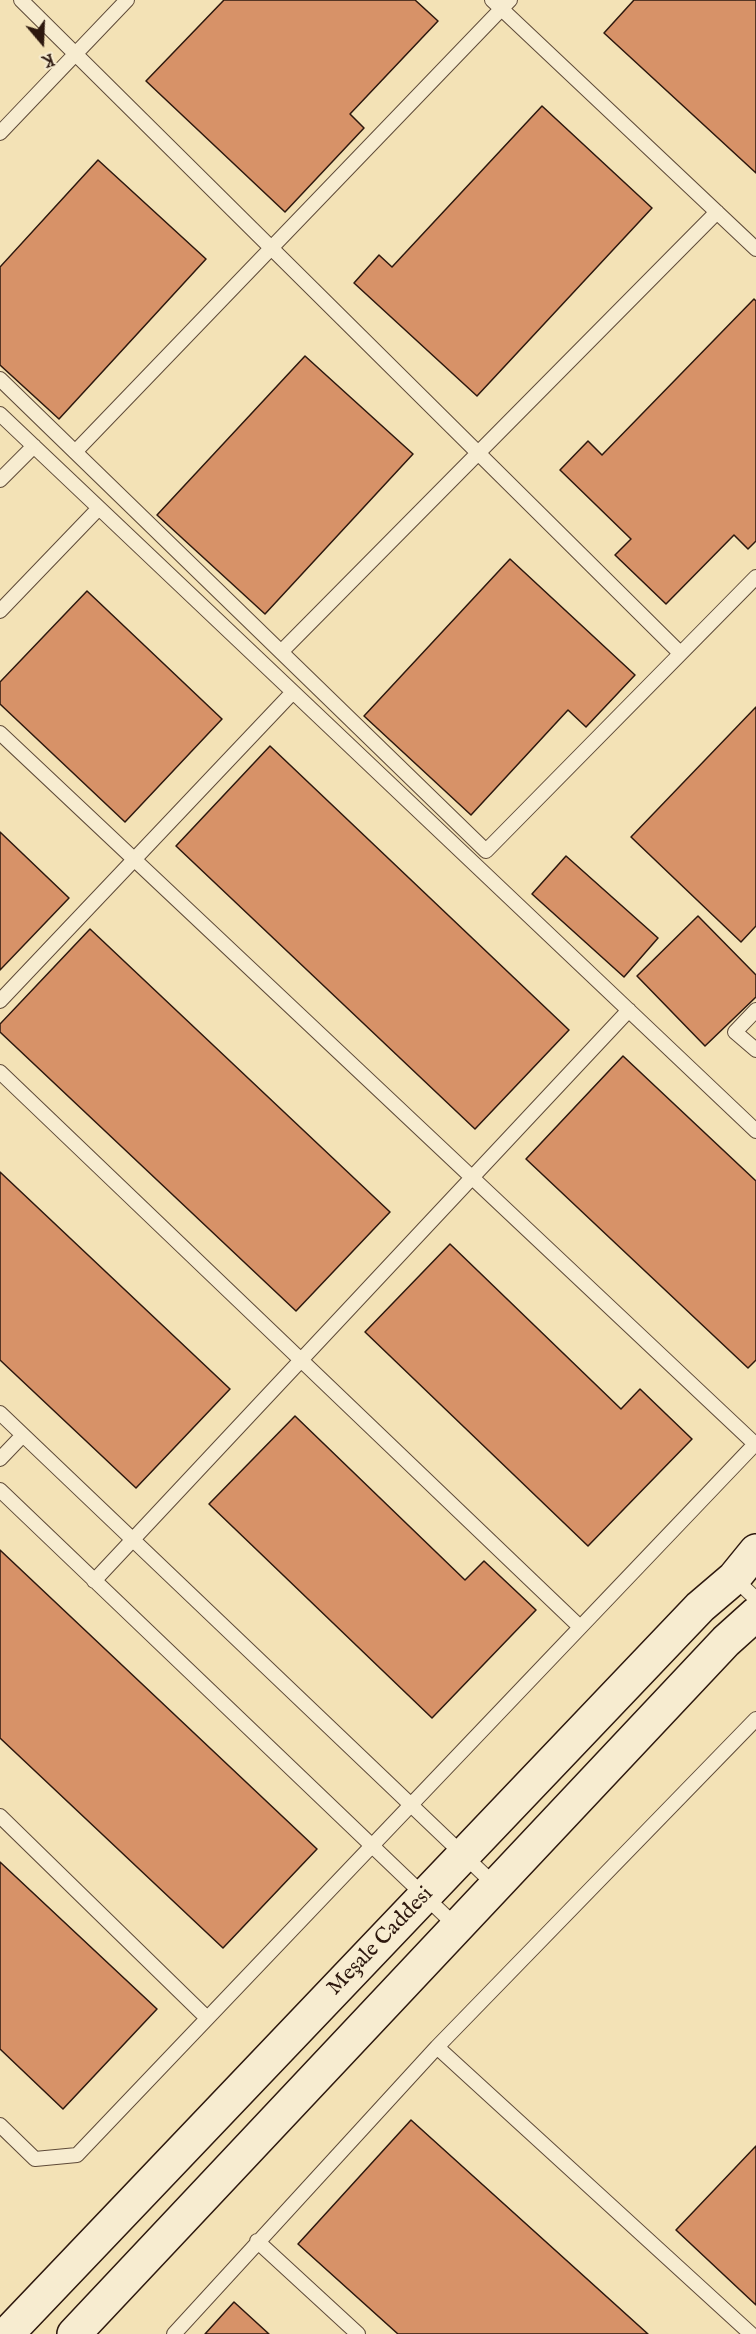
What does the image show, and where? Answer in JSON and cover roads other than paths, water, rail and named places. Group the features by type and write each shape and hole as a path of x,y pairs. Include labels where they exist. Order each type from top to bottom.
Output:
{"street":[{"name":"Meşale Caddesi","path":"7,2334 700,1606 745,1588 756,1551"},
{"name":"Meşale Caddesi","path":"74,2334 726,1641 756,1614"}],"lane":[{"path":"21,0 680,653"},
{"path":"0,133 127,0"},
{"path":"75,452 272,248 501,3 756,249"},
{"path":"281,652 480,454 717,212"},
{"path":"0,379 486,852 756,577"},
{"path":"0,414 756,1131"},
{"path":"0,480 34,446"},
{"path":"0,611 99,508"},
{"path":"0,1001 293,692"},
{"path":"0,733 755,1443 77,2155 35,2159 0,2125"},
{"path":"94,1581 629,1010"},
{"path":"756,1010 735,1032 756,1050"},
{"path":"0,1072 580,1627"},
{"path":"0,1413 496,1886"},
{"path":"0,1459 23,1435"},
{"path":"0,1490 457,1927"},
{"path":"174,2334 437,2047 756,1719"},
{"path":"0,1816 207,2018"},
{"path":"437,2047 751,2334"},
{"path":"257,2241 358,2334"}]}
